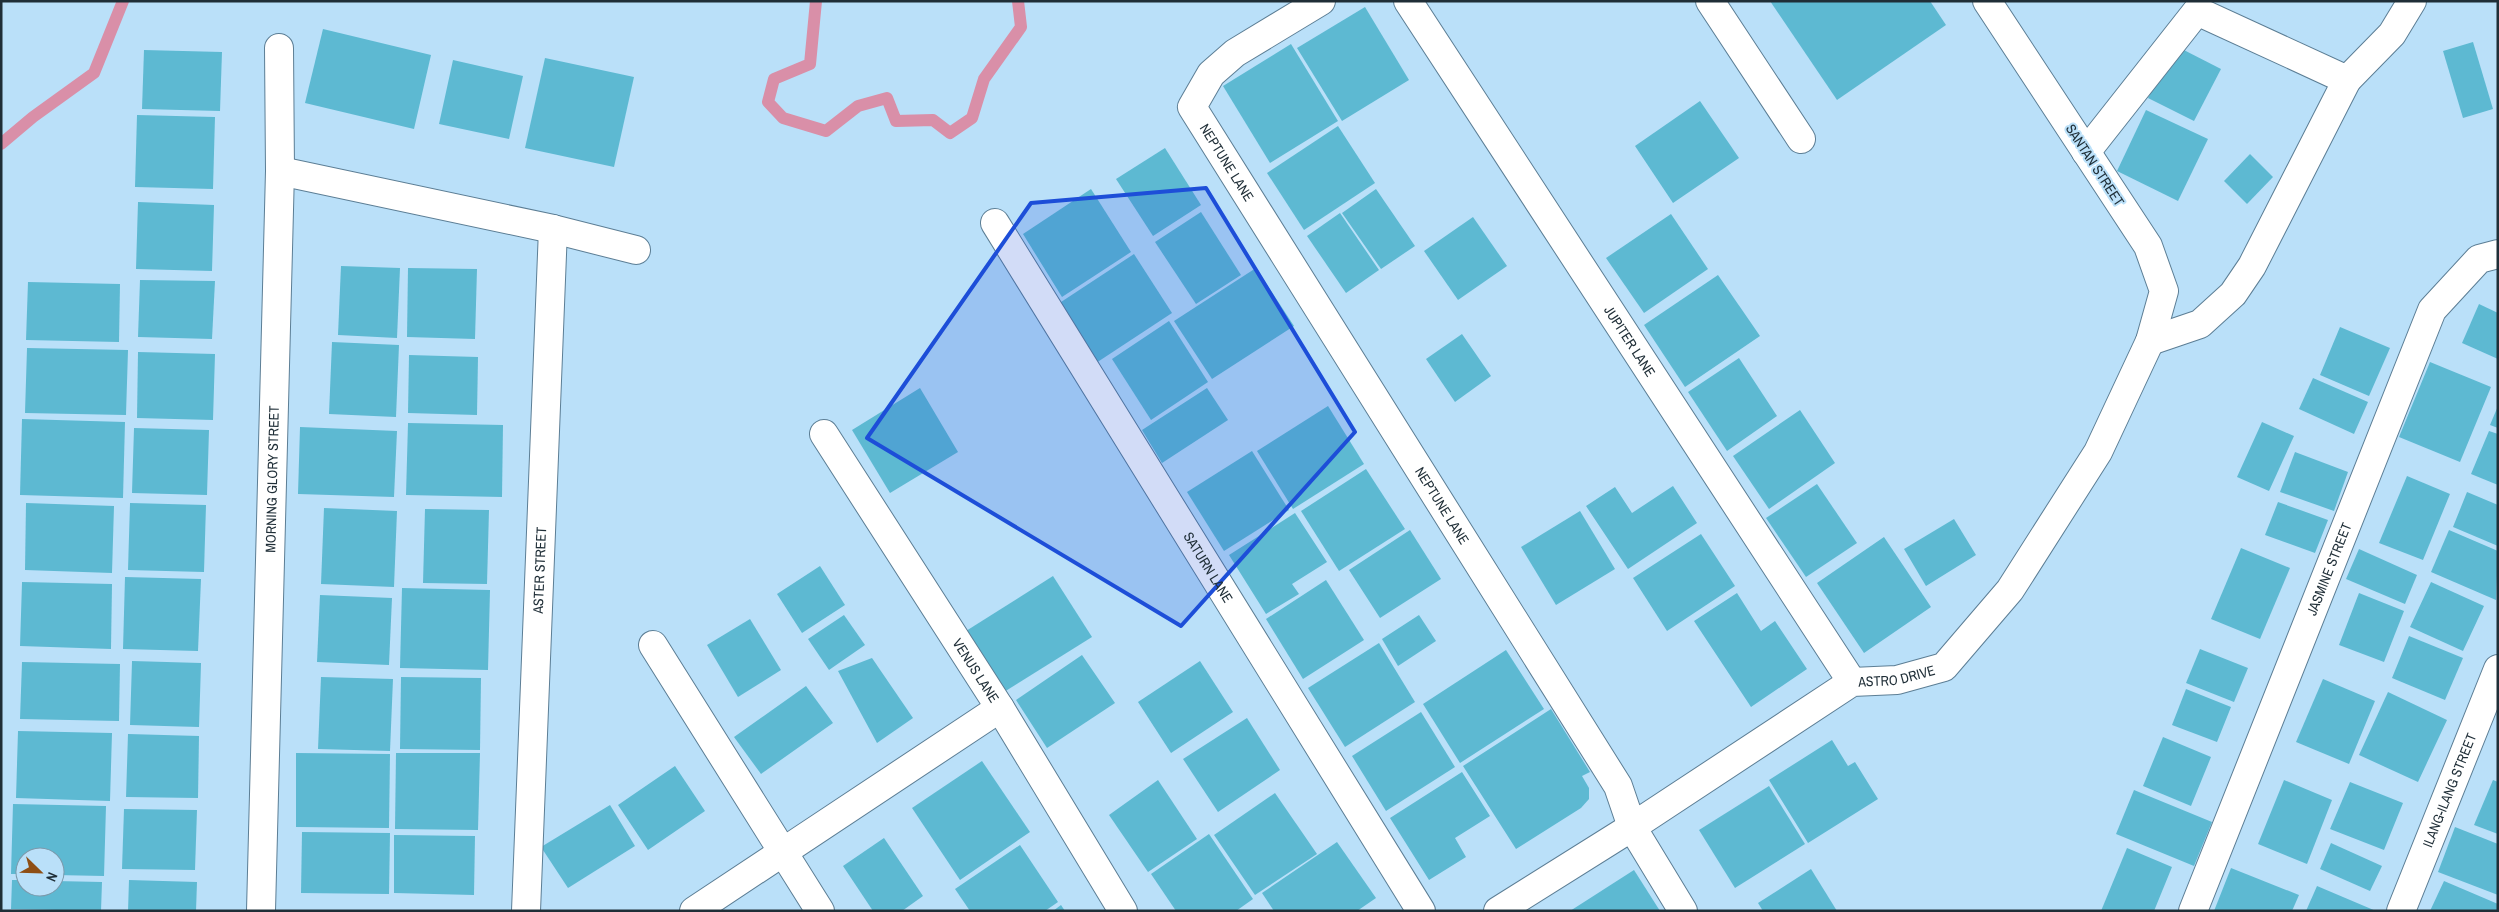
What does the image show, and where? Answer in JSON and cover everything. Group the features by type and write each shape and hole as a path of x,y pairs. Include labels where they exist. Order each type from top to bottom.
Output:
{"street":[{"name":"NEPTUNE LANE","path":"1321,1 1235,54 1211,74 1192,107 1618,786 1632,827 1683,911"},
{"name":"JUPITER LANE","path":"1408,1 1852,682"},
{"path":"1710,1 1801,139"},
{"name":"SANTAN STREET","path":"1987,1 2148,246 2164,290 2150,341"},
{"path":"2150,341 2200,324 2233,294 2252,266 2347,80 2392,34 2412,1"},
{"path":"2086,152 2199,6 2347,80"},
{"name":"MORNING GLORY STREET","path":"261,911 280,172 279,48"},
{"path":"280,172 553,229 636,250"},
{"name":"SATURN LANE","path":"995,223 1420,911"},
{"name":"ASTER STREET","path":"526,911 553,229"},
{"name":"JASMINE STREET","path":"2193,911 2432,310 2479,259 2498,254"},
{"name":"ASTRO DRIVE","path":"1498,911 1632,827 1852,682 1897,680 1944,667 2010,590 2092,460 2150,341"},
{"name":"VENUS LANE","path":"824,434 1000,708 1123,911"},
{"path":"653,645 781,853 820,911"},
{"name":"ILANG-ILANG STREET","path":"2401,911 2498,669"},
{"path":"694,911 1000,708"}],"highlighted area":[{"path":"1206,188 1355,432 1181,626 867,438 1031,203"}],"building":[{"path":"1770,1 1930,1 1946,25 1837,100"},
{"path":"1365,7 1409,80 1342,121 1297,48"},
{"path":"323,29 431,55 414,129 305,103"},
{"path":"2473,42 2493,109 2463,118 2443,51"},
{"path":"1291,44 1338,121 1270,163 1223,86"},
{"path":"2176,46 2221,69 2194,121 2148,98"},
{"path":"144,50 222,52 220,111 142,109"},
{"path":"545,58 634,77 614,167 525,148"},
{"path":"453,60 523,76 509,139 439,124"},
{"path":"1700,101 1739,158 1673,203 1635,146"},
{"path":"2146,110 2208,139 2178,201 2117,171"},
{"path":"137,115 215,117 213,189 135,187"},
{"path":"1338,126 1375,183 1304,230 1267,173"},
{"path":"1165,148 1201,205 1153,236 1116,179"},
{"path":"2250,154 2273,177 2247,204 2224,181"},
{"path":"1091,189 1131,252 1062,297 1023,234"},
{"path":"1376,189 1415,246 1381,269 1342,213"},
{"path":"138,202 214,205 212,271 136,269"},
{"path":"1201,212 1241,275 1196,304 1155,242"},
{"path":"1340,213 1379,270 1346,293 1307,236"},
{"path":"1671,214 1708,269 1644,313 1606,258"},
{"path":"1473,217 1507,266 1458,300 1424,251"},
{"path":"1134,254 1172,313 1096,363 1058,304"},
{"path":"341,266 400,268 397,338 338,335"},
{"path":"408,268 477,269 475,339 407,337"},
{"path":"1256,268 1294,326 1212,379 1174,321"},
{"path":"1718,275 1760,336 1685,387 1644,325"},
{"path":"140,280 215,281 212,339 138,337"},
{"path":"28,282 120,284 119,342 26,340"},
{"path":"2479,304 2498,313 2498,359 2462,343"},
{"path":"1169,321 1208,382 1151,420 1112,359"},
{"path":"2340,327 2390,348 2369,396 2320,375"},
{"path":"1462,334 1491,376 1455,402 1426,359"},
{"path":"332,342 399,345 396,417 329,414"},
{"path":"27,348 128,350 126,415 25,413"},
{"path":"138,352 215,354 213,420 137,418"},
{"path":"409,355 478,357 477,415 408,413"},
{"path":"1739,358 1777,416 1727,451 1688,392"},
{"path":"2430,362 2491,387 2460,462 2399,437"},
{"path":"2313,378 2368,402 2354,434 2299,409"},
{"path":"920,388 958,452 890,493 852,430"},
{"path":"1207,388 1228,420 1162,463 1142,430"},
{"path":"1328,406 1364,464 1293,509 1257,451"},
{"path":"2498,406 2498,428 2490,425"},
{"path":"1800,410 1835,463 1769,509 1733,456"},
{"path":"22,419 125,422 123,498 20,495"},
{"path":"2262,422 2294,436 2269,491 2237,477"},
{"path":"408,423 503,425 502,497 406,495"},
{"path":"300,427 397,431 394,497 298,494"},
{"path":"134,428 209,430 207,495 132,493"},
{"path":"2489,431 2498,434 2498,485 2471,474"},
{"path":"1252,451 1289,510 1224,551 1187,492"},
{"path":"2295,452 2348,472 2334,511 2280,492"},
{"path":"1366,469 1405,529 1339,571 1301,511"},
{"path":"2407,476 2450,494 2423,560 2379,543"},
{"path":"1817,484 1857,543 1806,577 1766,518"},
{"path":"1673,486 1697,523 1628,569 1586,506 1615,487 1632,513"},
{"path":"2467,492 2498,505 2498,546 2453,527"},
{"path":"2278,502 2328,520 2315,553 2265,535"},
{"path":"26,503 114,506 112,573 25,570"},
{"path":"130,503 206,505 204,572 128,570"},
{"path":"324,508 397,511 394,587 321,584"},
{"path":"425,509 489,510 487,584 423,583"},
{"path":"1580,511 1615,569 1556,605 1521,547"},
{"path":"1295,513 1327,562 1292,584 1299,594 1266,614 1229,555"},
{"path":"1954,519 1976,555 1926,586 1904,549"},
{"path":"1410,530 1441,579 1380,618 1349,570"},
{"path":"2449,530 2498,551 2496,600 2431,572"},
{"path":"1701,534 1735,586 1667,631 1633,578"},
{"path":"1884,537 1931,607 1864,653 1817,583"},
{"path":"2241,548 2290,568 2260,639 2211,619"},
{"path":"2359,549 2417,575 2405,604 2346,579"},
{"path":"820,566 845,605 802,633 777,594"},
{"path":"1053,576 1092,637 1004,692 966,631"},
{"path":"125,577 201,579 198,651 123,649"},
{"path":"1326,580 1364,640 1303,679 1266,619"},
{"path":"22,582 112,584 111,649 20,646"},
{"path":"2431,582 2484,606 2463,651 2410,627"},
{"path":"402,588 490,590 488,670 400,668"},
{"path":"1737,593 1761,631 1775,621 1807,669 1751,707 1694,621"},
{"path":"2359,593 2404,611 2384,662 2339,645"},
{"path":"320,595 392,598 389,665 317,662"},
{"path":"844,615 865,645 829,670 808,639"},
{"path":"1419,615 1436,641 1398,666 1382,639"},
{"path":"750,619 781,670 738,697 707,645"},
{"path":"2409,636 2463,658 2445,700 2392,678"},
{"path":"1379,643 1415,702 1345,747 1308,688"},
{"path":"2200,649 2248,668 2234,702 2186,683"},
{"path":"1506,650 1544,709 1460,763 1423,704"},
{"path":"1082,655 1115,703 1047,748 1016,700"},
{"path":"872,658 913,718 877,743 838,671"},
{"path":"132,661 201,663 199,727 130,725"},
{"path":"1200,661 1233,712 1171,753 1138,702"},
{"path":"22,662 120,664 119,721 20,719"},
{"path":"321,677 393,679 390,751 318,749"},
{"path":"401,677 481,678 480,750 400,749"},
{"path":"2323,679 2375,701 2349,764 2296,742"},
{"path":"806,686 833,723 761,774 734,737"},
{"path":"2186,689 2231,707 2217,742 2172,725"},
{"path":"2388,692 2447,720 2418,782 2359,755"},
{"path":"1551,709 1590,772 1582,776 1589,788 1589,799 1581,808 1516,849 1463,766"},
{"path":"1421,712 1455,767 1386,811 1352,756"},
{"path":"1247,718 1280,770 1218,812 1183,759"},
{"path":"18,731 112,733 110,801 16,798"},
{"path":"128,734 199,736 198,798 126,797"},
{"path":"2163,737 2211,757 2191,806 2143,786"},
{"path":"1832,740 1848,766 1855,762 1878,799 1808,843 1769,780"},
{"path":"296,753 390,754 389,828 296,827"},
{"path":"396,753 480,753 478,830 395,829"},
{"path":"982,761 1030,832 960,880 912,808"},
{"path":"675,766 705,811 648,850 618,805"},
{"path":"1462,772 1490,816 1455,838 1466,857 1429,880 1390,818"},
{"path":"1158,780 1197,839 1148,872 1109,815"},
{"path":"2284,780 2332,800 2307,864 2258,844"},
{"path":"2493,780 2498,782 2498,834 2474,825"},
{"path":"2350,782 2403,803 2384,850 2330,829"},
{"path":"1769,786 1805,844 1735,888 1699,830"},
{"path":"2134,790 2212,822 2194,866 2116,834"},
{"path":"1275,793 1317,854 1255,895 1214,835"},
{"path":"13,804 106,806 104,876 65,875 65,847 15,847 15,874 11,874"},
{"path":"610,805 635,846 568,888 541,847"},
{"path":"124,809 197,810 195,870 122,869"},
{"path":"2455,827 2498,844 2498,895 2438,872"},
{"path":"302,832 390,833 389,894 301,893"},
{"path":"1209,834 1253,899 1236,911 1176,911 1151,874"},
{"path":"394,835 475,836 474,895 394,893"},
{"path":"884,838 923,896 902,911 873,911 843,866"},
{"path":"1337,842 1376,898 1357,911 1274,911 1262,893"},
{"path":"2331,843 2382,866 2370,891 2320,869"},
{"path":"1020,845 1058,902 1045,911 970,911 955,889"},
{"path":"2127,848 2172,867 2154,911 2101,911"},
{"path":"2231,868 2299,895 2292,911 2214,911"},
{"path":"1811,869 1837,911 1763,911 1758,903"},
{"path":"1634,870 1660,911 1570,911"},
{"path":"12,880 15,880 15,897 65,897 65,881 102,882 101,911 11,909"},
{"path":"129,880 197,882 196,911 128,911"},
{"path":"2444,881 2498,904 2498,911 2430,911"},
{"path":"2317,886 2376,911 2306,911"},
{"path":"1061,905 1065,911 1053,911"}],"waterway":[{"path":"1,144 33,117 94,73 123,1"},
{"path":"816,1 810,64 774,79 768,102 783,118 826,131 858,106 887,98 896,121 933,120 950,133 972,118 984,79 1021,27 1018,1"}]}
